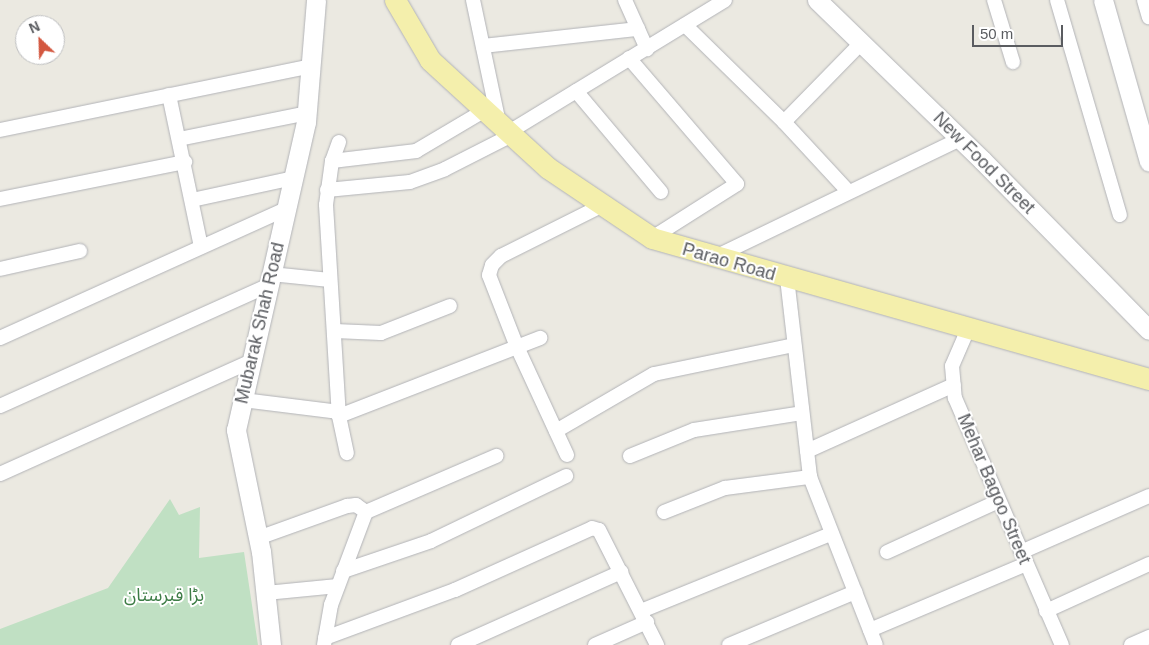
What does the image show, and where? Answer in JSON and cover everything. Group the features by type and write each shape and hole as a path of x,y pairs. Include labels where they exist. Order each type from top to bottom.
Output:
{"main road":[{"name":"Mubarak Shah Road","path":"271,645 258,538 236,430 308,113 313,66 316,0"},
{"name":"Parao Road","path":"395,0 430,60 548,168 652,238 713,258 1149,379"},
{"name":"New Food Street","path":"817,0 960,138 1149,330"},
{"path":"1103,0 1149,162"}],"street":[{"path":"473,0 501,125"},
{"path":"625,0 647,48"},
{"path":"697,0 705,12"},
{"path":"332,161 416,151 501,125 576,91 724,0"},
{"path":"994,0 1013,62"},
{"path":"1057,0 1120,215"},
{"path":"1144,0 1149,17"},
{"path":"685,25 784,122 848,190"},
{"path":"483,46 638,29"},
{"path":"784,122 860,43"},
{"path":"629,58 737,184 652,238"},
{"path":"0,130 313,66"},
{"path":"576,91 662,192"},
{"path":"169,96 185,162 201,247"},
{"path":"179,139 308,113"},
{"path":"327,190 410,182 444,169 501,125"},
{"path":"713,258 848,190 960,138"},
{"path":"339,142 332,161 327,190 330,280 335,331 339,414 347,454"},
{"path":"0,200 185,162"},
{"path":"192,200 294,178"},
{"path":"567,455 517,347 489,275 492,264 512,250 603,205"},
{"path":"0,338 286,209"},
{"path":"0,269 80,251"},
{"path":"786,278 810,477 876,645"},
{"path":"0,406 270,280 330,280"},
{"path":"335,331 381,333 450,306"},
{"name":"Mehar Bagoo Street","path":"968,330 952,366 955,398 1062,645"},
{"path":"243,400 339,414 540,338"},
{"path":"556,431 654,374 794,345"},
{"path":"0,474 251,361"},
{"path":"807,451 954,385"},
{"path":"630,456 694,430 802,413"},
{"path":"325,642 338,586 366,512 496,456"},
{"path":"343,571 431,541 566,476"},
{"path":"664,512 724,488 810,477"},
{"path":"870,630 1149,496"},
{"path":"887,552 999,501"},
{"path":"258,538 347,506 356,505 366,512"},
{"path":"325,642 455,590 592,528 599,530 657,645"},
{"path":"595,645 644,616 831,534"},
{"path":"1046,610 1149,564"},
{"path":"458,645 620,572"},
{"path":"266,593 338,586"},
{"path":"729,645 855,592"},
{"path":"1131,645 1149,637"}],"green space":[{"name":"بڑا قبرستان","path":"170,499 179,515 200,507 199,558 244,552 258,645 0,645 0,629 108,588"}]}
